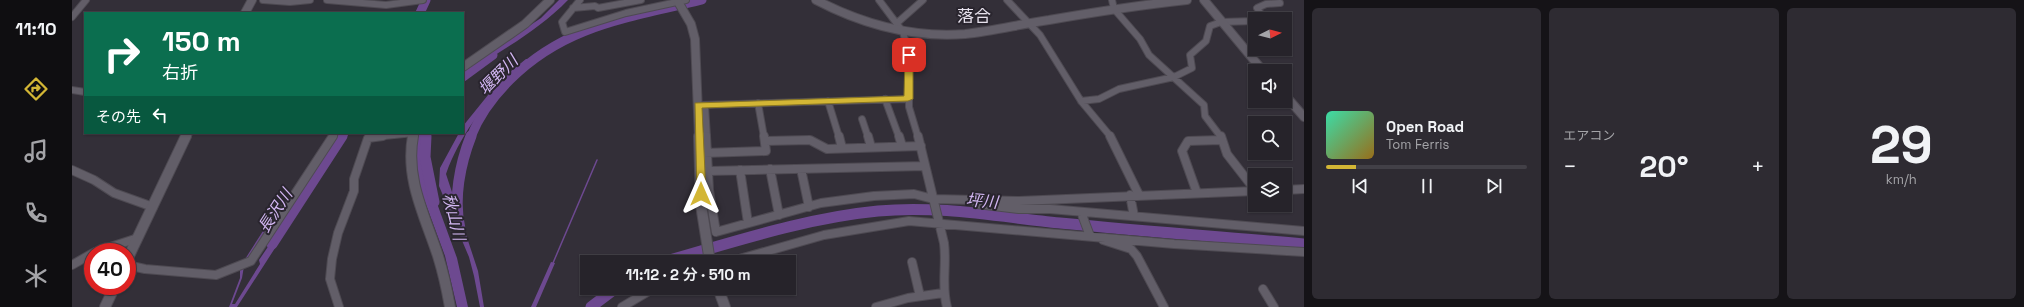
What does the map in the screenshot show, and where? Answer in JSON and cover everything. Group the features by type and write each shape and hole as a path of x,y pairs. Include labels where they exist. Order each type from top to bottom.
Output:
{"street":[{"path":"72,17 86,0"},
{"path":"246,12 252,0"},
{"path":"263,0 290,2 310,0"},
{"path":"327,0 360,5 390,6 421,0"},
{"path":"464,66 525,24 550,0"},
{"path":"580,0 562,22 564,32 567,33 626,13 681,1 691,24 695,39 704,153 701,205 709,255"},
{"path":"573,8 595,6 598,8 640,0"},
{"path":"816,0 861,22 903,32 930,35 957,34 1114,9 1187,0"},
{"path":"879,0 898,23 903,32 910,66 908,99 912,122 921,146 946,258 943,293 947,307"},
{"path":"898,23 923,0"},
{"path":"1008,0 1045,42 1081,101 1110,136 1139,195"},
{"path":"1112,0 1114,9 1140,39 1149,55 1204,105 1202,109 1205,116 1220,135 1221,140 1240,174 1248,183"},
{"path":"1204,0 1257,64"},
{"path":"1260,12 1257,8 1266,4 1280,2 1277,0"},
{"path":"1081,101 1099,100 1119,89 1174,77 1192,68 1190,55 1206,41 1210,26 1222,22 1248,21"},
{"path":"72,90 84,92"},
{"path":"885,99 902,146"},
{"path":"701,105 908,99"},
{"path":"828,101 842,148"},
{"path":"704,153 766,150 758,103"},
{"path":"1292,103 1304,117"},
{"path":"862,119 871,147"},
{"path":"136,243 188,134"},
{"path":"136,267 216,275 251,261 334,134"},
{"path":"339,307 330,279 332,259 338,233 354,191 354,179 368,138 405,134"},
{"path":"414,134 409,158 411,175 438,257 450,307"},
{"path":"765,141 810,140 827,149 921,146"},
{"path":"1197,193 1182,151 1188,141 1221,140"},
{"path":"704,153 709,171 709,190 716,232 810,206 874,196 914,194 933,199 1019,201 1130,195 1248,191"},
{"path":"709,171 925,166"},
{"path":"770,169 779,215"},
{"path":"801,169 810,206"},
{"path":"72,170 94,180 114,192 153,207"},
{"path":"740,170 748,223"},
{"path":"1292,190 1304,189"},
{"path":"1130,195 1134,216"},
{"path":"965,200 979,205 1081,214 1134,216 1304,231"},
{"path":"1081,214 1089,235"},
{"path":"754,255 824,235 909,221 938,221 1089,235 1304,252"},
{"path":"1089,235 1131,249 1137,256 1164,307"},
{"path":"122,243 138,238"},
{"path":"72,265 84,258"},
{"path":"912,262 920,296"},
{"path":"1263,289 1274,307"},
{"path":"876,307 920,296 943,293"},
{"path":"105,307 111,295"},
{"path":"622,307 642,295"},
{"path":"721,295 725,307"}],"water":[{"path":"559,0 568,0 544,22 464,74 464,69 541,18"},
{"path":"526,59 533,59 506,83 482,110 461,141 446,174 478,271 484,307 480,307 469,257 439,186 440,168 458,134 464,134 464,125 501,79"},
{"path":"418,134 424,134 423,165 457,258 468,307 457,307 445,256 421,191 415,163"},
{"path":"263,231 265,231 244,266 242,278 232,304 235,304 260,264 259,260 278,232 281,233 276,243 277,245 237,307 229,307 240,278 240,267"},
{"path":"551,262 555,263 536,307 531,307"}],"waterway":[{"name":"長沢川","path":"420,12 426,0"},
{"name":"堰野川","path":"471,137 483,114 504,86 531,61 554,46 576,35 624,18 702,0"},
{"name":"秋山川","path":"464,76 493,55"},
{"name":"長沢川","path":"272,244 342,136"},
{"name":"秋山川","path":"426,136 425,157 434,202"},
{"name":"堰野川","path":"460,229 457,206 459,182 464,158 471,136"},
{"path":"553,263 597,160"},
{"name":"坪川","path":"687,255 743,239 824,219 851,214 901,210 969,212 1037,221 1304,244"},
{"path":"264,232 273,221"},
{"name":"坪川","path":"591,307 607,295"}],"district":[{"name":"落合","path":"974,16"}],"route":[{"path":"701,194 698,105 908,99 910,66 909,55"}]}
